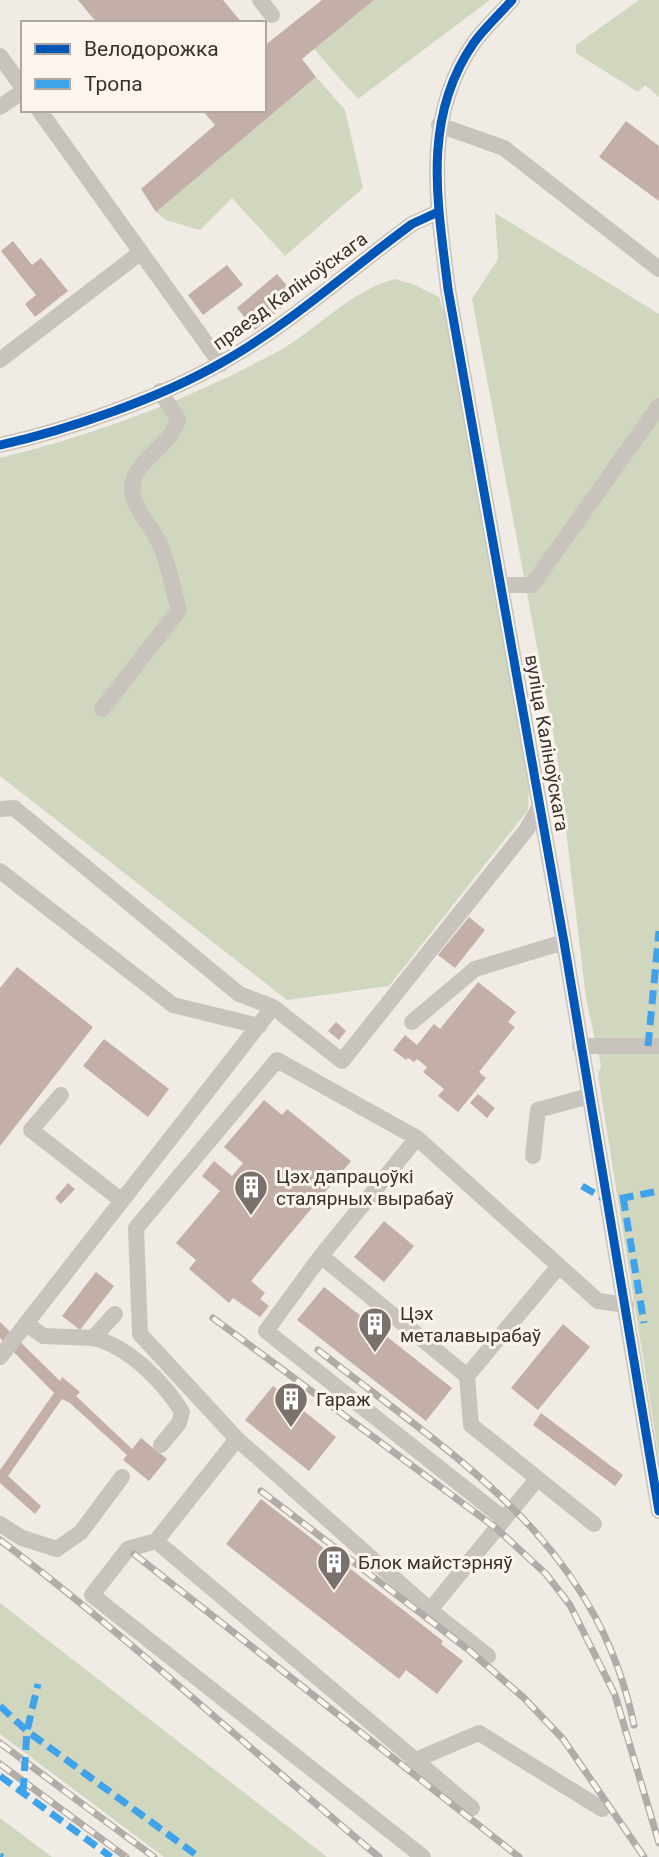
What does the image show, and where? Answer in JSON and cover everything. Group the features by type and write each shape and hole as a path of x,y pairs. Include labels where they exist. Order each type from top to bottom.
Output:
{"street":[{"path":"260,0 272,15"},
{"name":"вуліца Каліноўскага","path":"512,0 473,44 451,84 439,125 435,157 438,212 448,289 564,942 659,1511"},
{"path":"0,56 21,87"},
{"path":"0,107 21,91"},
{"path":"39,112 221,364"},
{"path":"439,125 504,148 659,269"},
{"name":"праезд Каліноўскага","path":"0,445 43,435 160,391 221,364 412,224 438,212"},
{"path":"0,360 140,253"},
{"path":"102,709 179,610 161,547 133,498 132,486 143,463 176,429 178,419 160,391"},
{"path":"501,585 533,584 659,406"},
{"path":"0,809 14,808 239,994 273,1007 342,1061 527,829 540,806"},
{"path":"0,871 173,1005 259,1026"},
{"path":"412,1022 475,969 564,942"},
{"path":"0,1357 273,1007"},
{"path":"580,1046 659,1046"},
{"path":"488,1656 430,1610 237,1439 141,1334 136,1228 277,1060 417,1138 598,1301 626,1305"},
{"path":"61,1095 31,1130 121,1200"},
{"path":"533,1156 538,1110 589,1096"},
{"path":"417,1138 321,1256 266,1331 504,1519"},
{"path":"321,1256 467,1376"},
{"path":"559,1266 467,1376 471,1425 594,1524"},
{"path":"93,1338 115,1314"},
{"path":"26,1323 43,1336 93,1338 107,1342 129,1355 174,1398 182,1412 179,1423 160,1445"},
{"path":"237,1439 156,1541 128,1549 92,1595 423,1857"},
{"path":"0,1524 22,1538 57,1549 80,1532 122,1477"},
{"path":"430,1610 537,1479"},
{"path":"156,1541 413,1761 472,1808"},
{"path":"413,1761 479,1733 602,1809"}],"green space":[{"path":"374,0 490,0 358,99 314,49"},
{"path":"639,0 659,0 659,97 645,85 638,92 576,53 576,45"},
{"path":"316,77 345,110 363,188 285,256 232,198 200,230 166,220 156,212"},
{"path":"495,213 659,314 659,1458 598,1075 601,1065 586,999 557,754 472,299 498,259"},
{"path":"395,279 439,297 447,321 529,786 528,810 389,986 287,1000 0,776 0,458 70,439 140,415 208,386 289,345 347,302"},
{"path":"0,1603 327,1857 164,1857 0,1734"},
{"path":"0,1818 52,1857 0,1857"}],"building":[{"path":"78,0 223,0 240,21 95,21"},
{"path":"322,0 374,0 302,59 316,77 156,212 141,189 215,125 204,112 266,112 266,44"},
{"path":"626,121 659,146 659,201 599,157"},
{"path":"13,241 32,265 41,258 68,291 35,317 25,304 36,295 1,251"},
{"path":"227,265 243,285 203,315 188,295"},
{"path":"277,274 296,296 255,330 237,308"},
{"path":"469,917 485,930 455,968 438,955"},
{"path":"17,967 93,1027 0,1146 0,988"},
{"path":"478,982 516,1012 508,1022 515,1027 479,1072 486,1078 458,1112 438,1096 444,1089 423,1072 427,1067 417,1059 414,1062 408,1058 406,1060 393,1050 405,1035 417,1045 434,1024 440,1029"},
{"path":"336,1022 346,1031 339,1040 328,1031"},
{"path":"104,1039 169,1089 148,1117 83,1066"},
{"path":"478,1094 495,1108 487,1118 470,1103"},
{"name":"Цэх дапрацоўкі сталярных вырабаў","path":"264,1100 282,1115 287,1109 351,1161 251,1281 265,1293 260,1299 269,1306 260,1317 233,1298 229,1303 189,1269 196,1260 176,1243 220,1191 202,1176 214,1161 232,1176 243,1163 224,1147"},
{"path":"68,1183 75,1189 61,1204 55,1198"},
{"path":"384,1221 414,1246 384,1282 354,1257"},
{"path":"96,1272 114,1286 80,1330 62,1316"},
{"name":"Цэх металавырабаў","path":"324,1287 452,1388 426,1421 297,1320"},
{"path":"0,1322 60,1381 62,1377 80,1392 76,1396 132,1449 141,1438 167,1459 149,1481 123,1460 127,1455 70,1403 62,1399 8,1476 41,1506 35,1514 0,1483 0,1470 54,1393 0,1338"},
{"path":"563,1324 590,1347 538,1410 511,1388"},
{"name":"Гараж","path":"273,1386 336,1437 309,1471 245,1420"},
{"path":"541,1413 623,1475 615,1486 533,1425"},
{"name":"Блок майстэрняў","path":"261,1499 443,1641 441,1644 463,1661 437,1694 406,1670 399,1679 226,1544"}],"railway":[{"path":"213,1318 496,1528 546,1574 570,1605 615,1695 659,1843"},
{"path":"318,1350 468,1468 513,1509 553,1553 588,1603 615,1660 634,1725"},
{"path":"261,1491 470,1651 524,1698 563,1739 644,1857"},
{"path":"0,1540 144,1656 379,1857"},
{"path":"134,1554 519,1857"},
{"path":"0,1743 154,1857"},
{"path":"0,1764 126,1857"}],"marked path":[{"path":"648,1046 659,931"},
{"path":"582,1186 608,1201 659,1191"},
{"path":"623,1197 644,1323"},
{"path":"23,1792 27,1731 38,1684"},
{"path":"0,1706 27,1731 199,1857"},
{"path":"0,1776 111,1857"}],"cycle path":[{"path":"512,0 473,44 457,73 446,102 437,163 440,226 448,289 564,942 659,1511"},
{"path":"0,445 55,431 113,411 197,376 271,332 412,224 438,212"}],"place":[{"name":"Цэх дапрацоўкі сталярных вырабаў","path":"251,1217"},
{"name":"Цэх металавырабаў","path":"375,1354"},
{"name":"Гараж","path":"291,1429"},
{"name":"Блок майстэрняў","path":"334,1592"}]}
